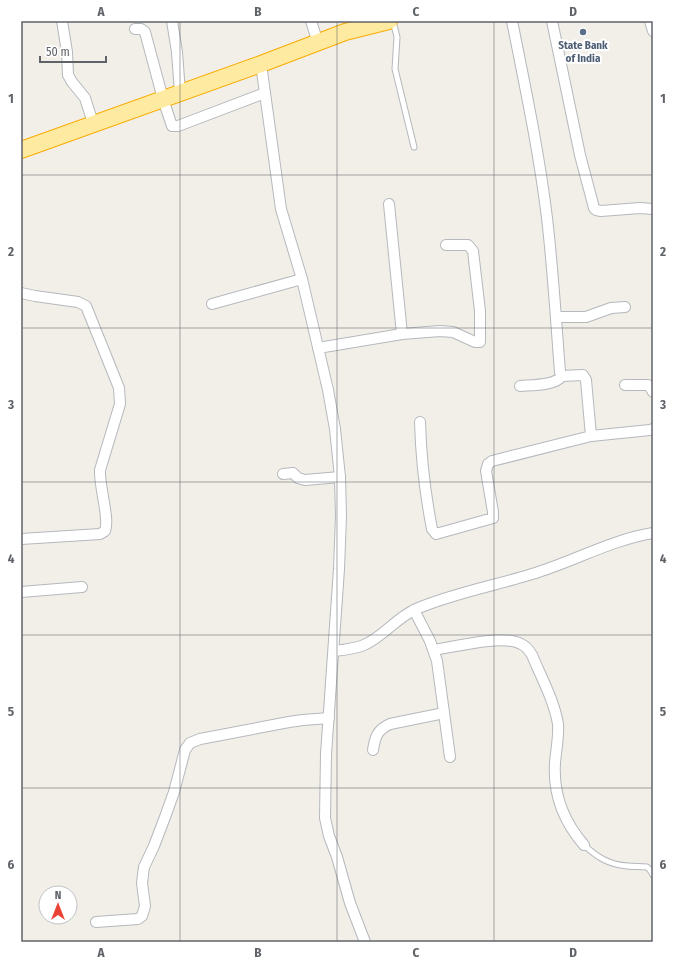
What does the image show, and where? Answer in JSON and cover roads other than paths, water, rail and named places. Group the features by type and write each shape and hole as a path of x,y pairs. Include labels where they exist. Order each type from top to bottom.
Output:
{"highway":[{"path":"346,32 365,21"},
{"path":"21,150 346,32 389,21"}],"street":[{"path":"62,21 67,52 68,75 85,98 93,123"},
{"path":"172,21 177,52 180,93"},
{"path":"312,21 318,43"},
{"path":"512,21 539,161 550,247 560,372 562,376"},
{"path":"552,21 580,156 594,208 601,211 640,208 653,209"},
{"path":"650,21 653,31"},
{"path":"135,29 141,29 146,32 170,124 174,126 265,93"},
{"path":"261,64 281,209 302,279 328,390 335,429 340,477 340,562 325,774 325,818 329,836 337,857 350,903 365,942"},
{"path":"389,204 402,334"},
{"path":"318,348 402,334 447,331 453,332 475,342 480,342 480,311 473,251 468,245 446,246"},
{"path":"212,304 302,279"},
{"path":"21,293 78,302 86,306 119,388 120,404 100,470 99,480 104,503 106,525 105,532 100,534 21,539"},
{"path":"556,317 586,317 611,308 625,307"},
{"path":"520,386 544,384 557,381 562,376 583,375 586,380 591,436"},
{"path":"625,385 648,385 653,392"},
{"path":"420,422 420,446 426,493 432,529 436,534 493,518 486,471 488,464 492,461 591,436 653,429"},
{"path":"283,474 293,473 298,478 304,480 340,477"},
{"path":"334,651 356,648 371,642 396,621 414,610 464,593 534,574 612,543 653,532"},
{"path":"21,591 82,587"},
{"path":"414,610 434,650 437,661 450,757"},
{"path":"434,650 501,640 515,641 527,648 532,655 556,715 558,726 555,777 560,805 566,821 574,834 584,845"},
{"path":"373,750 374,738 384,727 390,724 444,713"},
{"path":"96,922 138,919 142,916 145,906 142,883 144,867 168,810 185,750 190,743 200,739 289,722 329,718"}],"lane":[{"path":"393,21 397,37 395,69 414,147"},
{"path":"584,845 596,856 605,861 616,865 646,867 653,875"}],"place":[{"name":"State Bank of India","path":"583,32"}]}
